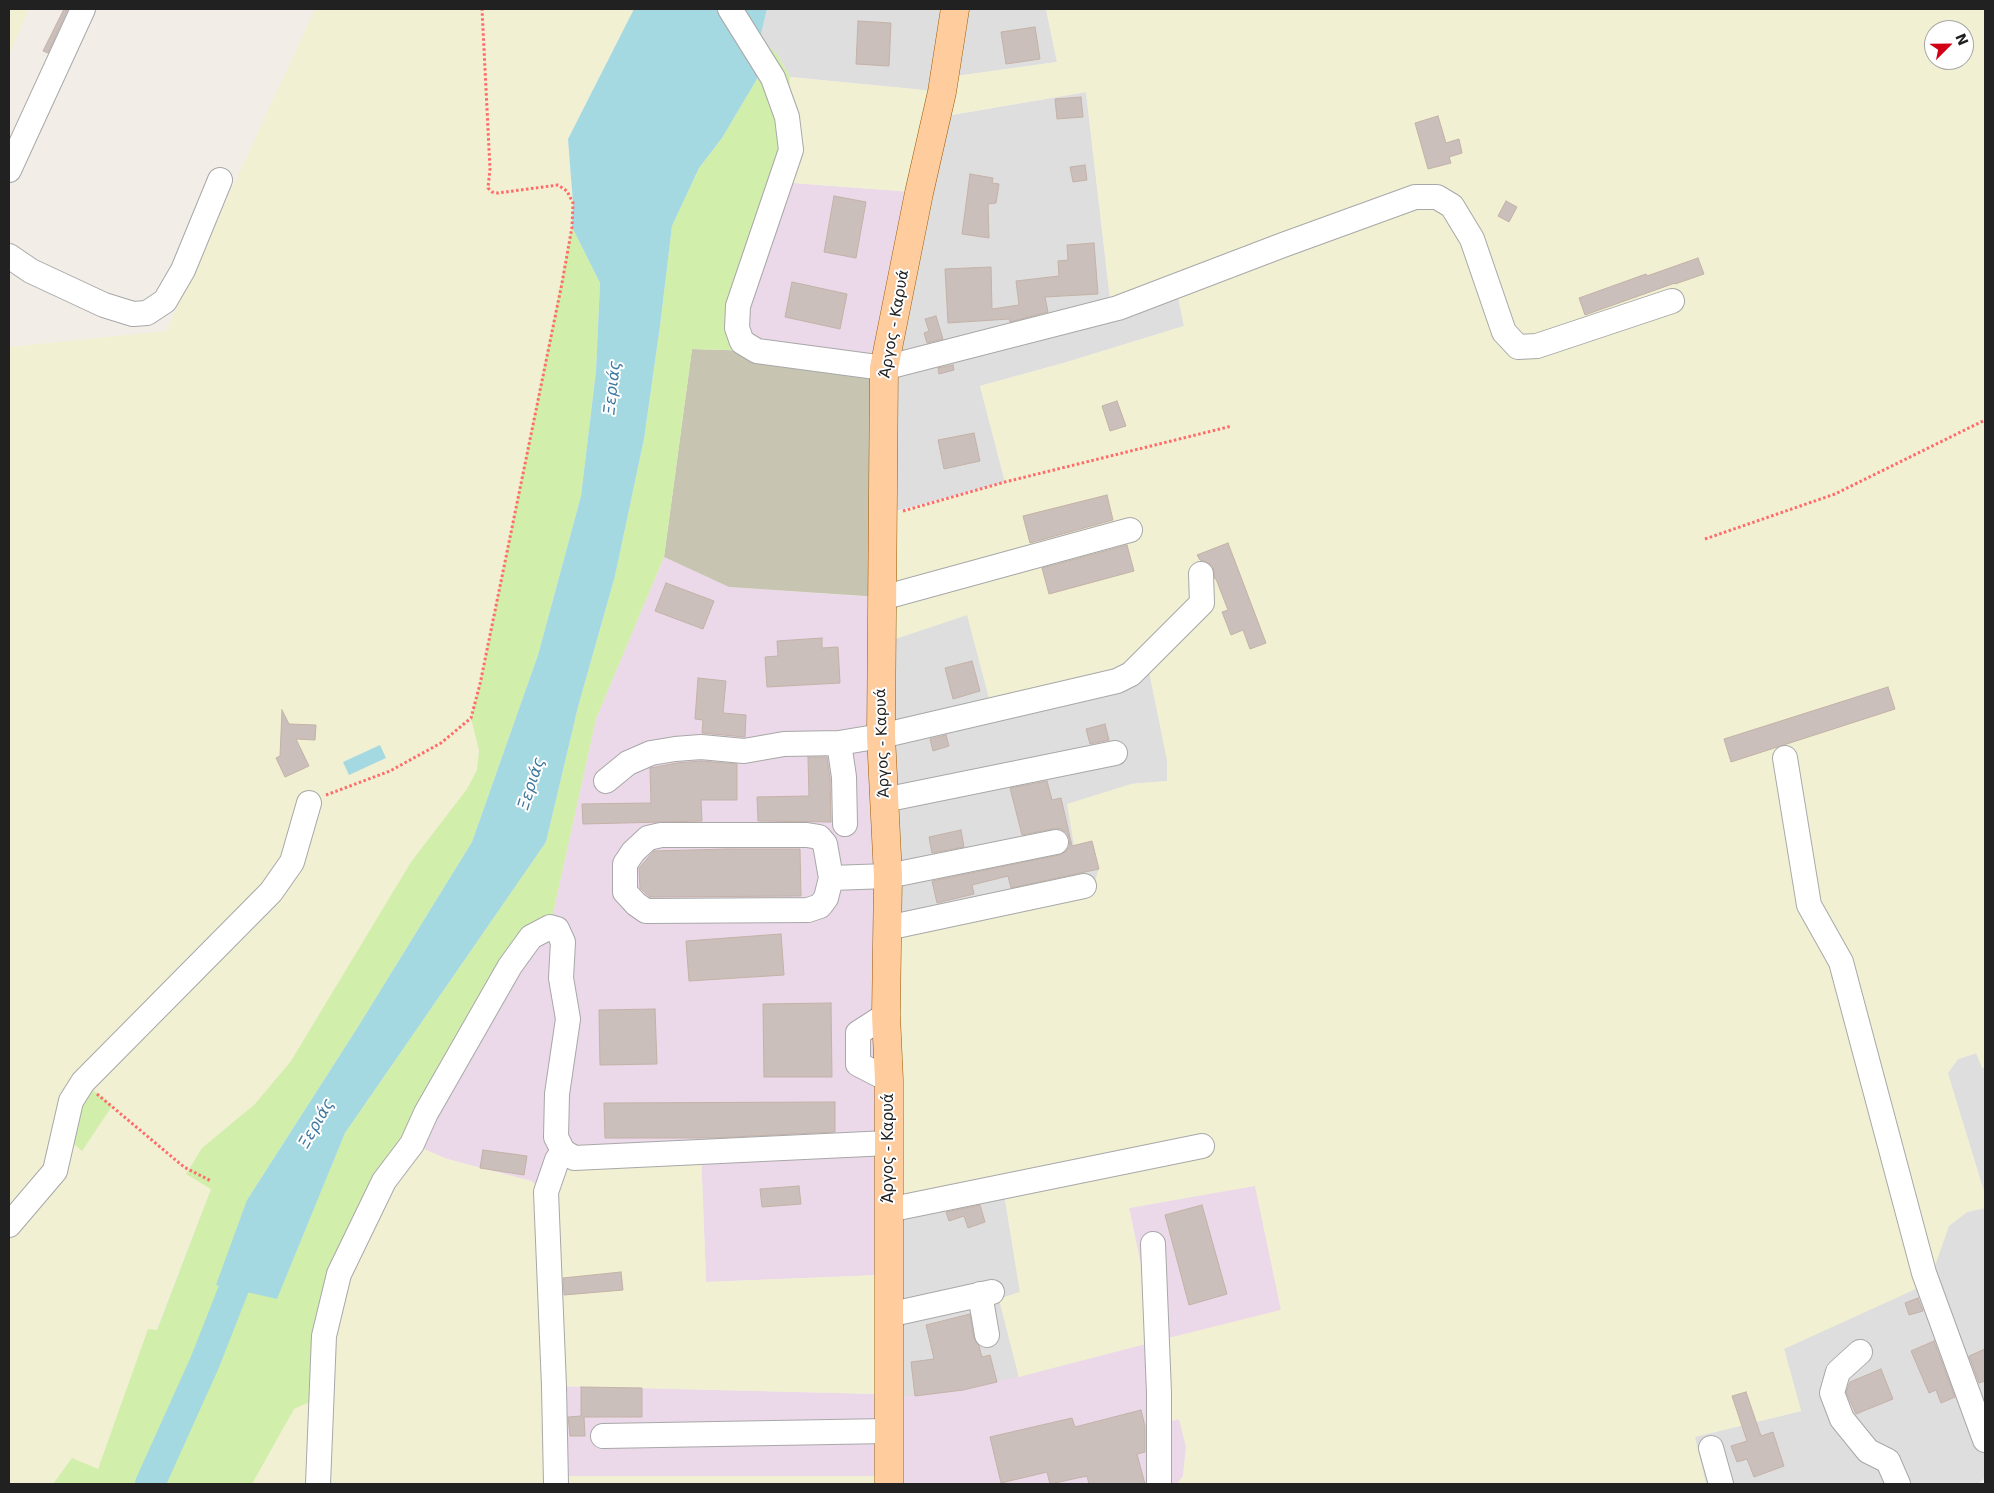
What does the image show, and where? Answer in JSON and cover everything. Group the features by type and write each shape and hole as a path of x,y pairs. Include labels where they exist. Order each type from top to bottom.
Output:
{"main road":[{"name":"Άργος - Καρυά","path":"889,1484 889,1080 886,1015 888,876 881,736 884,368 919,193 942,92 955,9"}],"street":[{"path":"9,170 83,9"},
{"path":"730,9 773,78 786,117 792,150 738,306 737,328 742,342 757,351 884,368 1118,308 1415,197 1437,197 1452,206 1472,239 1504,332 1518,347 1537,346 1672,301"},
{"path":"9,256 31,271 104,306 134,314 147,313 165,301 183,270 220,180"},
{"path":"882,598 1130,530"},
{"path":"606,781 628,763 651,753 701,747 744,751 784,744 840,743 881,736 1111,683 1127,677 1202,603 1201,574"},
{"path":"840,743 844,777 845,824"},
{"path":"884,800 1115,753"},
{"path":"1785,758 1809,906 1841,962 1924,1273 1985,1440"},
{"path":"9,1225 56,1171 71,1101 83,1082 271,892 292,862 309,804"},
{"path":"661,835 819,836 825,844 831,878 826,898 820,906 808,910 646,911 636,904 625,892 625,864 633,852 648,838 661,835"},
{"path":"831,878 888,876 1056,842"},
{"path":"887,928 1084,886"},
{"path":"318,1484 324,1336 339,1274 384,1181 412,1144 426,1113 510,966 531,937 550,927 557,929 563,942 561,978 568,1019 557,1094 556,1137 563,1151 574,1158 888,1143"},
{"path":"888,1210 1202,1146"},
{"path":"556,1484 546,1192 556,1160 563,1151"},
{"path":"1153,1244 1159,1393 1159,1484"},
{"path":"888,1315 986,1293 986,1335"},
{"path":"1860,1352 1838,1372 1832,1393 1842,1420 1868,1451 1888,1461 1898,1484"},
{"path":"603,1436 888,1431"},
{"path":"1711,1448 1721,1484"}],"path":[{"path":"309,804 334,791 390,771 441,743 471,718 480,684 565,264 572,227 573,204 567,191 558,185 498,193 492,192 488,188 490,169 482,9"},
{"path":"1705,539 1835,494 1985,420"},
{"path":"883,516 1005,482 1232,426"},
{"path":"83,1082 184,1167 211,1181"}],"shaded area":[{"path":"767,9 1046,9 1057,62 949,77 940,117 1086,92 1110,299 1177,291 1184,326 1067,362 980,386 1005,482 876,516 934,91 790,77 777,54 760,38"},
{"path":"780,182 912,192 877,368 757,351 738,306"},
{"path":"692,349 757,351 877,368 879,597 729,587 664,557"},
{"path":"664,557 729,587 887,598 881,1275 706,1282 701,1152 546,1192 531,1181 447,1159 412,1144 426,1113 550,927 596,719"},
{"path":"967,615 1149,671 1167,760 1167,781 1131,784 1074,845 1092,841 1099,869 1092,891 891,935 886,642"},
{"path":"1977,1053 1982,1067 1985,1067 1985,1195 1947,1073 1958,1059"},
{"path":"1255,1185 1281,1310 1157,1341 1129,1208"},
{"path":"1003,1187 1020,1292 999,1299 1019,1377 950,1392 894,1396 894,1209"},
{"path":"1985,1208 1985,1478 1978,1484 1706,1484 1694,1437 1801,1411 1784,1349 1967,1212"},
{"path":"1157,1341 1166,1423 1179,1418 1186,1447 1183,1476 1177,1484 894,1484 894,1396 915,1396 968,1389"},
{"path":"554,1386 880,1394 883,1476 556,1476"}],"green space":[{"path":"9,9 29,9 9,56"},
{"path":"315,9 634,9 568,139 573,203 572,227 480,684 471,718 479,750 477,770 467,789 411,862 291,1061 255,1104 202,1148 186,1173 211,1188 156,1330 148,1329 98,1469 72,1458 53,1484 9,1484 9,347 166,331"},
{"path":"1046,9 1985,9 1985,1067 1982,1068 1976,1053 1958,1059 1948,1073 1985,1195 1985,1208 1967,1212 1949,1226 1929,1283 1784,1349 1801,1411 1695,1437 1706,1484 1177,1484 1183,1476 1186,1447 1179,1419 1166,1423 1157,1341 1019,1377 999,1299 1020,1292 1003,1187 894,1209 891,935 1092,891 1099,869 1092,841 1074,845 1067,804 1131,784 1167,781 1167,760 1149,671 992,710 967,615 886,642 886,515 1005,482 980,386 1067,362 1184,326 1177,291 1110,299 1086,92 940,117 949,77 1057,62","holes":["1255,1186 1281,1310 1157,1341 1129,1208"]},
{"path":"760,38 777,54 790,77 787,117 791,150 738,306 757,351 692,349 664,557 596,719 550,927 531,937 339,1274 321,1397 294,1409 252,1484 53,1484 72,1458 98,1469 148,1329 157,1330 211,1189 186,1174 202,1148 255,1104 291,1061 411,862 467,789 477,770 479,750 471,718 480,684 572,227 600,283 596,371 581,496 538,655 472,842 356,1030 247,1200 277,1298 345,1133 546,842 578,707 615,576 644,439 672,226 699,168 722,138 757,79"},
{"path":"790,77 934,91 912,192 780,182"},
{"path":"83,1082 112,1106 82,1151 64,1135"},
{"path":"412,1144 447,1159 531,1181 545,1192 557,1160 701,1152 706,1282 881,1275 880,1394 554,1386 557,1476 883,1476 883,1484 252,1484 294,1409 321,1397 327,1318"}],"water":[{"path":"634,9 767,9 760,38 757,79 722,138 699,168 672,226 644,439 615,576 578,707 546,842 345,1133 277,1299 216,1285 247,1200 356,1030 472,842 538,655 581,496 596,371 600,283 572,227 573,203 568,139"},
{"path":"380,745 386,758 349,775 343,762"}],"building":[{"path":"64,9 68,9 48,53 43,51"},
{"path":"858,21 891,23 889,66 856,64"},
{"path":"1035,27 1040,59 1006,64 1001,32"},
{"path":"1081,97 1083,117 1057,119 1055,99"},
{"path":"1438,116 1446,143 1459,139 1462,153 1449,157 1451,163 1428,169 1415,123"},
{"path":"1085,165 1087,180 1073,182 1070,167"},
{"path":"970,174 993,178 992,183 999,184 996,203 988,204 989,238 962,234"},
{"path":"834,196 866,202 856,258 824,252"},
{"path":"1506,201 1517,207 1509,222 1498,216"},
{"path":"1094,243 1098,294 1045,297 1048,312 1010,322 1009,319 948,323 945,269 991,267 992,309 1019,305 1016,281 1059,276 1058,261 1068,260 1067,245"},
{"path":"1698,258 1704,274 1585,315 1579,298"},
{"path":"792,282 847,294 840,329 785,317"},
{"path":"936,316 943,339 927,343 924,333 929,331 925,319"},
{"path":"953,365 954,370 939,374 938,368"},
{"path":"1117,401 1126,426 1110,431 1102,406"},
{"path":"974,433 980,461 944,469 938,440"},
{"path":"1107,495 1113,520 1030,543 1023,516"},
{"path":"1228,543 1266,643 1250,649 1243,630 1231,635 1222,612 1228,610 1215,579 1213,567 1207,562 1200,560 1197,555"},
{"path":"1127,545 1134,571 1049,594 1042,568"},
{"path":"666,583 714,601 703,629 655,611"},
{"path":"822,638 822,648 838,647 840,683 767,687 765,657 778,656 777,641"},
{"path":"972,661 980,691 953,699 945,668"},
{"path":"698,678 726,681 723,713 746,715 745,737 702,733 703,720 695,719"},
{"path":"1888,687 1895,709 1731,762 1724,739"},
{"path":"282,710 289,724 316,725 315,740 296,739 309,766 285,777 276,758 280,756"},
{"path":"1105,724 1109,740 1090,744 1086,729"},
{"path":"946,735 949,746 933,751 930,739"},
{"path":"808,757 827,757 830,778 831,822 758,821 757,797 809,796"},
{"path":"701,761 737,764 737,800 701,800 702,821 583,824 582,804 651,803 650,768"},
{"path":"1047,781 1052,800 1061,798 1072,846 1092,841 1099,869 1011,888 1008,876 972,885 974,894 937,903 932,881 1059,855 1065,852 1069,847 1070,840 1067,833 1061,829 1022,835 1010,788"},
{"path":"961,830 964,847 932,853 929,837"},
{"path":"800,849 801,896 650,897 640,888 639,868 654,851"},
{"path":"781,934 784,975 689,981 686,941"},
{"path":"831,1003 832,1077 764,1077 763,1004"},
{"path":"655,1009 657,1064 600,1065 599,1010"},
{"path":"835,1102 835,1132 713,1138 605,1138 604,1103"},
{"path":"483,1150 527,1156 524,1175 480,1168"},
{"path":"799,1186 801,1204 762,1207 760,1189"},
{"path":"980,1205 985,1222 968,1228 964,1216 949,1221 946,1212"},
{"path":"1202,1205 1227,1294 1189,1305 1165,1215"},
{"path":"621,1272 623,1290 564,1295 563,1278"},
{"path":"1918,1298 1923,1311 1909,1315 1905,1303"},
{"path":"970,1314 974,1338 979,1346 982,1357 990,1355 997,1382 963,1390 915,1396 911,1362 934,1359 926,1325"},
{"path":"1934,1341 1955,1397 1941,1403 1936,1390 1929,1393 1911,1351"},
{"path":"1985,1349 1985,1381 1979,1383 1969,1356"},
{"path":"1881,1369 1893,1399 1856,1414 1846,1392 1850,1382"},
{"path":"581,1387 642,1388 642,1417 584,1417 585,1436 570,1436 568,1417 581,1416"},
{"path":"1746,1392 1761,1436 1773,1432 1784,1466 1754,1477 1747,1459 1737,1462 1731,1446 1747,1441 1732,1396"},
{"path":"1141,1410 1145,1426 1145,1452 1137,1454 1145,1484 1089,1484 1087,1476 1050,1484 1047,1472 1001,1483 990,1437 1072,1418 1075,1427"}],"waterway":[{"name":"Ξεριάς","path":"150,1484 205,1362 249,1250"}]}
